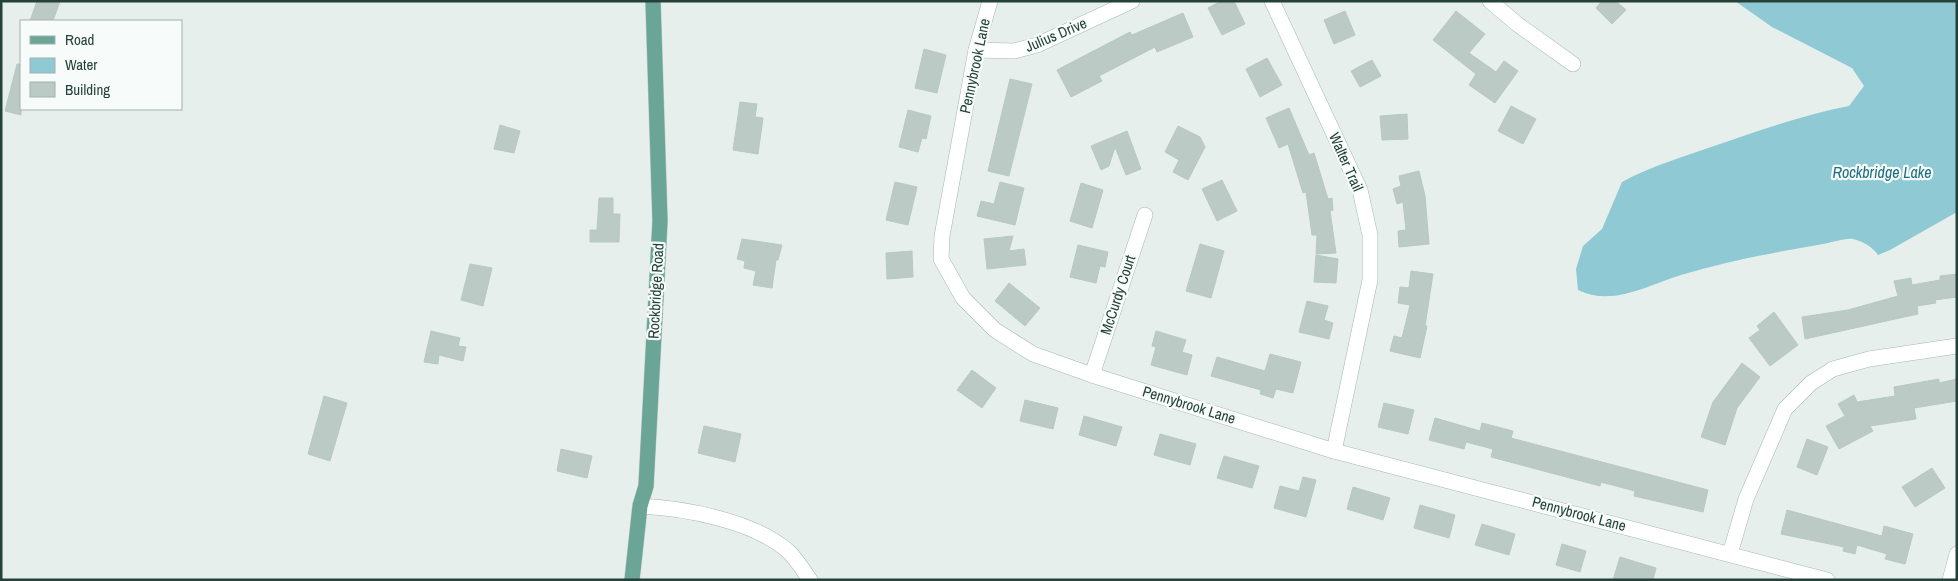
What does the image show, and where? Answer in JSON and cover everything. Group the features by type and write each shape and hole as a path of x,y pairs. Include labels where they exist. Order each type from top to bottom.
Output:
{"main road":[{"name":"Rockbridge Road","path":"632,580 640,506 646,486 660,221 654,1"}],"street":[{"name":"Pennybrook Lane","path":"990,1 976,50 942,236 941,259 963,298 995,330 1033,354 1092,375 1334,451 1827,580"},
{"name":"Julius Drive","path":"976,50 1014,51 1037,45 1132,1"},
{"name":"Walter Trail","path":"1272,1 1360,190 1370,234 1370,280 1334,451"},
{"path":"1490,1 1517,24 1572,64"},
{"name":"McCurdy Court","path":"1092,375 1145,215"},
{"path":"1730,554 1746,499 1785,409 1811,383 1833,369 1869,359 1957,346"},
{"path":"640,506 670,507 740,525 776,542 790,553 810,580"},
{"path":"1950,580 1957,554"}],"water":[{"name":"Rockbridge Lake","path":"1735,1 1957,1 1957,212 1878,255 1864,243 1853,239 1846,239 1716,265 1630,293 1604,296 1591,295 1578,290 1576,269 1583,246 1602,229 1622,182 1656,166 1747,135 1849,106 1864,86 1852,68 1772,27"}],"building":[{"path":"37,1 60,1 53,20 30,20"},
{"path":"1221,1 1234,1 1245,24 1222,35 1208,8"},
{"path":"1602,1 1616,1 1626,10 1612,24 1596,8"},
{"path":"1345,11 1355,35 1334,44 1324,20"},
{"path":"1456,11 1485,34 1469,53 1496,72 1504,61 1518,71 1495,103 1469,85 1476,74 1433,40"},
{"path":"1183,13 1193,37 1157,52 1155,47 1099,76 1102,81 1071,97 1057,70 1130,32 1132,35"},
{"path":"924,49 946,55 937,93 915,88"},
{"path":"1267,58 1282,85 1260,97 1246,69"},
{"path":"1372,60 1381,76 1360,87 1351,71"},
{"path":"17,64 20,64 21,115 5,111"},
{"path":"1010,79 1032,84 1009,176 988,171"},
{"path":"740,102 757,104 755,117 763,118 758,154 733,150"},
{"path":"1511,106 1536,119 1523,144 1498,131"},
{"path":"1289,108 1309,155 1314,153 1328,199 1332,198 1333,210 1330,211 1336,253 1316,254 1317,235 1312,235 1306,192 1303,193 1288,144 1279,148 1266,118"},
{"path":"908,110 931,116 926,139 922,138 918,152 899,147"},
{"path":"1407,114 1408,139 1382,140 1380,116"},
{"path":"500,125 520,131 514,153 494,149"},
{"path":"1178,126 1200,137 1205,147 1188,180 1173,172 1179,160 1165,152"},
{"path":"1127,131 1141,169 1126,175 1115,147 1109,166 1101,170 1091,146"},
{"path":"1419,171 1425,196 1429,244 1399,247 1398,231 1406,230 1403,202 1397,204 1393,189 1401,186 1399,176"},
{"path":"1222,180 1237,211 1217,221 1202,189"},
{"path":"895,182 917,187 908,225 886,220"},
{"path":"1000,182 1024,188 1015,225 977,216 981,201 994,204"},
{"path":"1081,183 1103,190 1092,228 1070,221"},
{"path":"599,198 613,198 613,214 620,214 619,242 590,242 590,230 597,230"},
{"path":"1013,236 1009,251 1024,249 1026,265 987,269 984,239"},
{"path":"742,239 782,245 778,260 776,260 772,288 753,285 756,271 744,268 745,261 737,259"},
{"path":"1200,244 1224,251 1211,298 1186,291"},
{"path":"1078,245 1108,252 1105,267 1100,266 1096,283 1070,277"},
{"path":"912,251 913,277 887,279 886,253"},
{"path":"1316,255 1338,259 1336,283 1314,282"},
{"path":"470,264 492,268 483,306 461,300"},
{"path":"1411,271 1433,274 1425,326 1427,326 1420,358 1390,351 1394,336 1402,338 1410,305 1398,303 1400,287 1409,288"},
{"path":"1957,274 1957,297 1935,300 1936,303 1917,306 1918,314 1805,339 1802,317 1848,310 1898,296 1894,281 1911,278 1912,285 1940,280 1940,276"},
{"path":"1009,283 1040,308 1025,326 995,301"},
{"path":"1307,301 1328,306 1324,320 1333,323 1329,339 1299,332"},
{"path":"1774,312 1798,345 1770,366 1749,338 1760,330 1757,326"},
{"path":"431,331 460,338 458,346 466,347 463,361 439,355 438,364 424,362"},
{"path":"1156,331 1186,340 1182,352 1192,355 1187,375 1151,365 1156,347 1152,346"},
{"path":"1270,354 1301,362 1293,393 1276,389 1273,398 1260,394 1261,390 1211,376 1217,357 1265,371"},
{"path":"1742,363 1760,377 1737,408 1725,445 1701,437 1713,402"},
{"path":"972,370 996,388 982,408 957,390"},
{"path":"1939,379 1939,383 1957,379 1957,401 1914,408 1916,419 1870,426 1873,431 1839,449 1826,426 1845,416 1838,404 1854,395 1857,402 1895,396 1894,387"},
{"path":"324,396 347,403 330,461 308,454"},
{"path":"1025,400 1058,408 1053,429 1020,421"},
{"path":"1384,403 1414,410 1408,434 1378,427"},
{"path":"1084,416 1122,427 1116,446 1079,435"},
{"path":"1435,418 1480,431 1482,423 1513,431 1511,438 1708,490 1703,512 1634,496 1635,491 1601,482 1600,486 1491,457 1493,449 1466,442 1464,449 1429,440"},
{"path":"704,426 741,434 735,462 698,453"},
{"path":"1160,434 1196,444 1190,465 1154,455"},
{"path":"1807,439 1828,447 1817,475 1797,467"},
{"path":"561,449 592,456 587,478 557,471"},
{"path":"1224,456 1259,466 1252,488 1217,478"},
{"path":"1932,468 1945,488 1915,507 1902,487"},
{"path":"1303,477 1316,480 1306,517 1274,508 1280,486 1299,491"},
{"path":"1353,487 1390,498 1383,520 1347,509"},
{"path":"1420,505 1455,515 1449,538 1414,528"},
{"path":"1787,510 1882,536 1884,526 1913,534 1905,564 1885,559 1887,554 1857,545 1855,554 1843,551 1844,547 1781,534"},
{"path":"1482,524 1515,534 1509,555 1475,545"},
{"path":"1562,544 1586,551 1580,572 1556,565"},
{"path":"1620,557 1656,568 1653,580 1613,580"}]}
